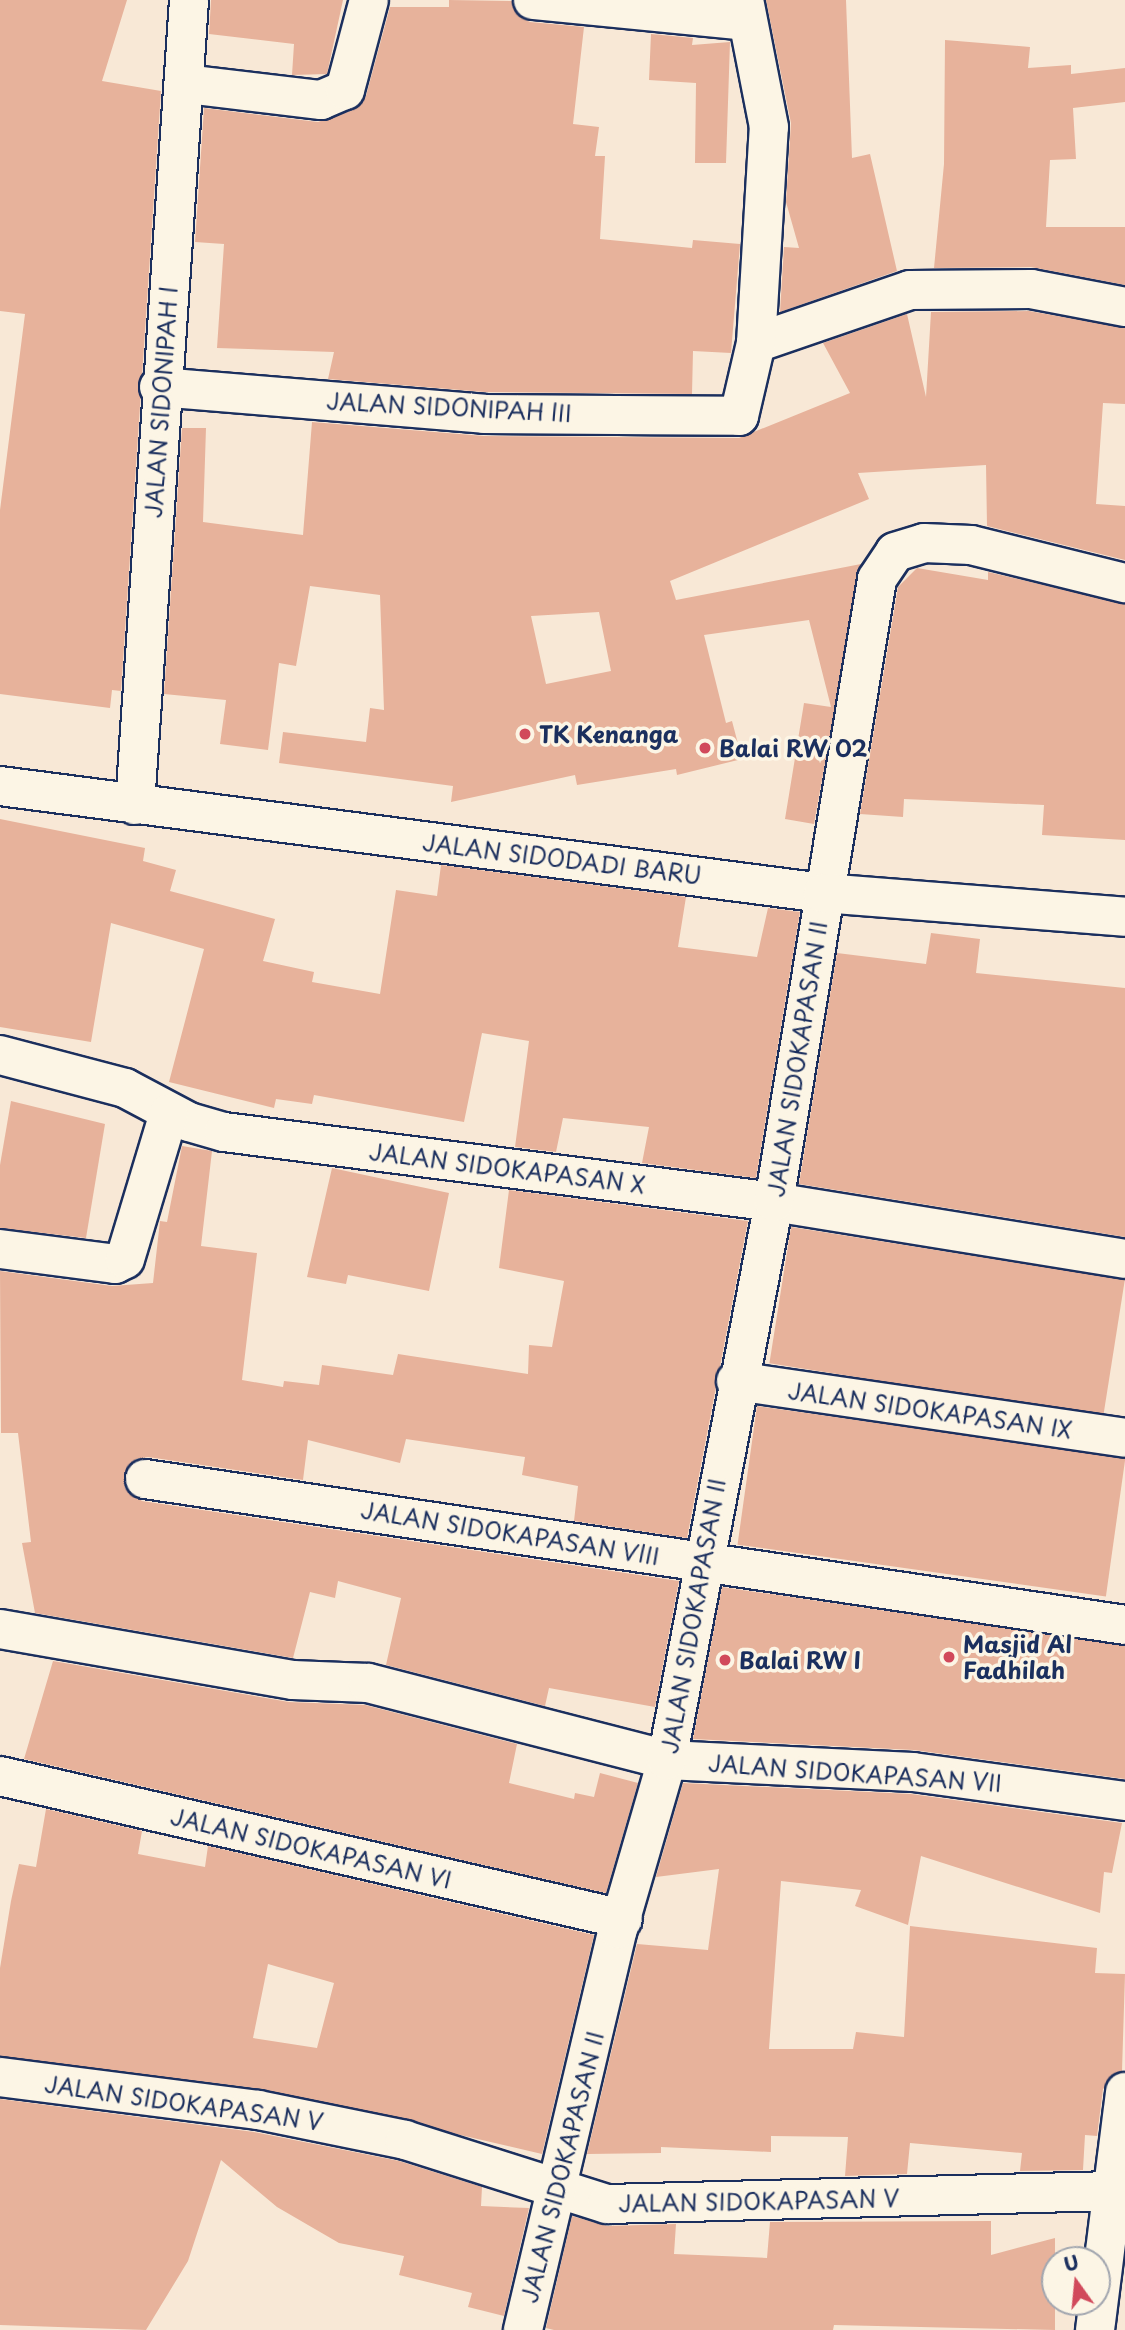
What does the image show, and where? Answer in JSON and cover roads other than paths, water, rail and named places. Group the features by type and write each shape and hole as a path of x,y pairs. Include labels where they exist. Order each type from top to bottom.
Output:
{"street":[{"name":"JALAN SIDONIPAH I","path":"135,805 159,387 186,85 189,0"},
{"path":"186,85 321,100 345,90 369,0"},
{"path":"533,0 746,10 769,127 756,343 910,290 1031,289 1125,307"},
{"name":"JALAN SIDONIPAH III","path":"159,387 484,414 739,416 756,343"},
{"name":"JALAN SIDOKAPASAN II","path":"523,2330 556,2185 623,1919 667,1760 736,1381 774,1202 877,579 895,552 924,542 971,544 1125,583"},
{"name":"JALAN SIDODADI BARU","path":"0,786 823,893 1125,917"},
{"name":"JALAN SIDOKAPASAN X","path":"0,1055 125,1088 169,1113 224,1132 774,1202 1125,1259"},
{"path":"0,1249 115,1264 125,1259 169,1113"},
{"name":"JALAN SIDOKAPASAN IX","path":"736,1381 1125,1438"},
{"name":"JALAN SIDOKAPASAN VIII","path":"145,1479 1125,1625"},
{"path":"0,1629 280,1678 368,1683 667,1760"},
{"name":"JALAN SIDOKAPASAN VII","path":"667,1760 913,1772 1125,1801"},
{"name":"JALAN SIDOKAPASAN VI","path":"0,1776 623,1919"},
{"name":"JALAN SIDOKAPASAN V","path":"0,2077 258,2109 405,2140 556,2185 607,2204 663,2207 1112,2191"},
{"path":"1095,2330 1125,2092"}],"place":[{"name":"TK Kenanga","path":"525,734"},
{"name":"Balai RW 02","path":"705,748"},
{"name":"Masjid Al Fadhilah","path":"949,1657"},
{"name":"Balai RW I","path":"725,1660"}]}
